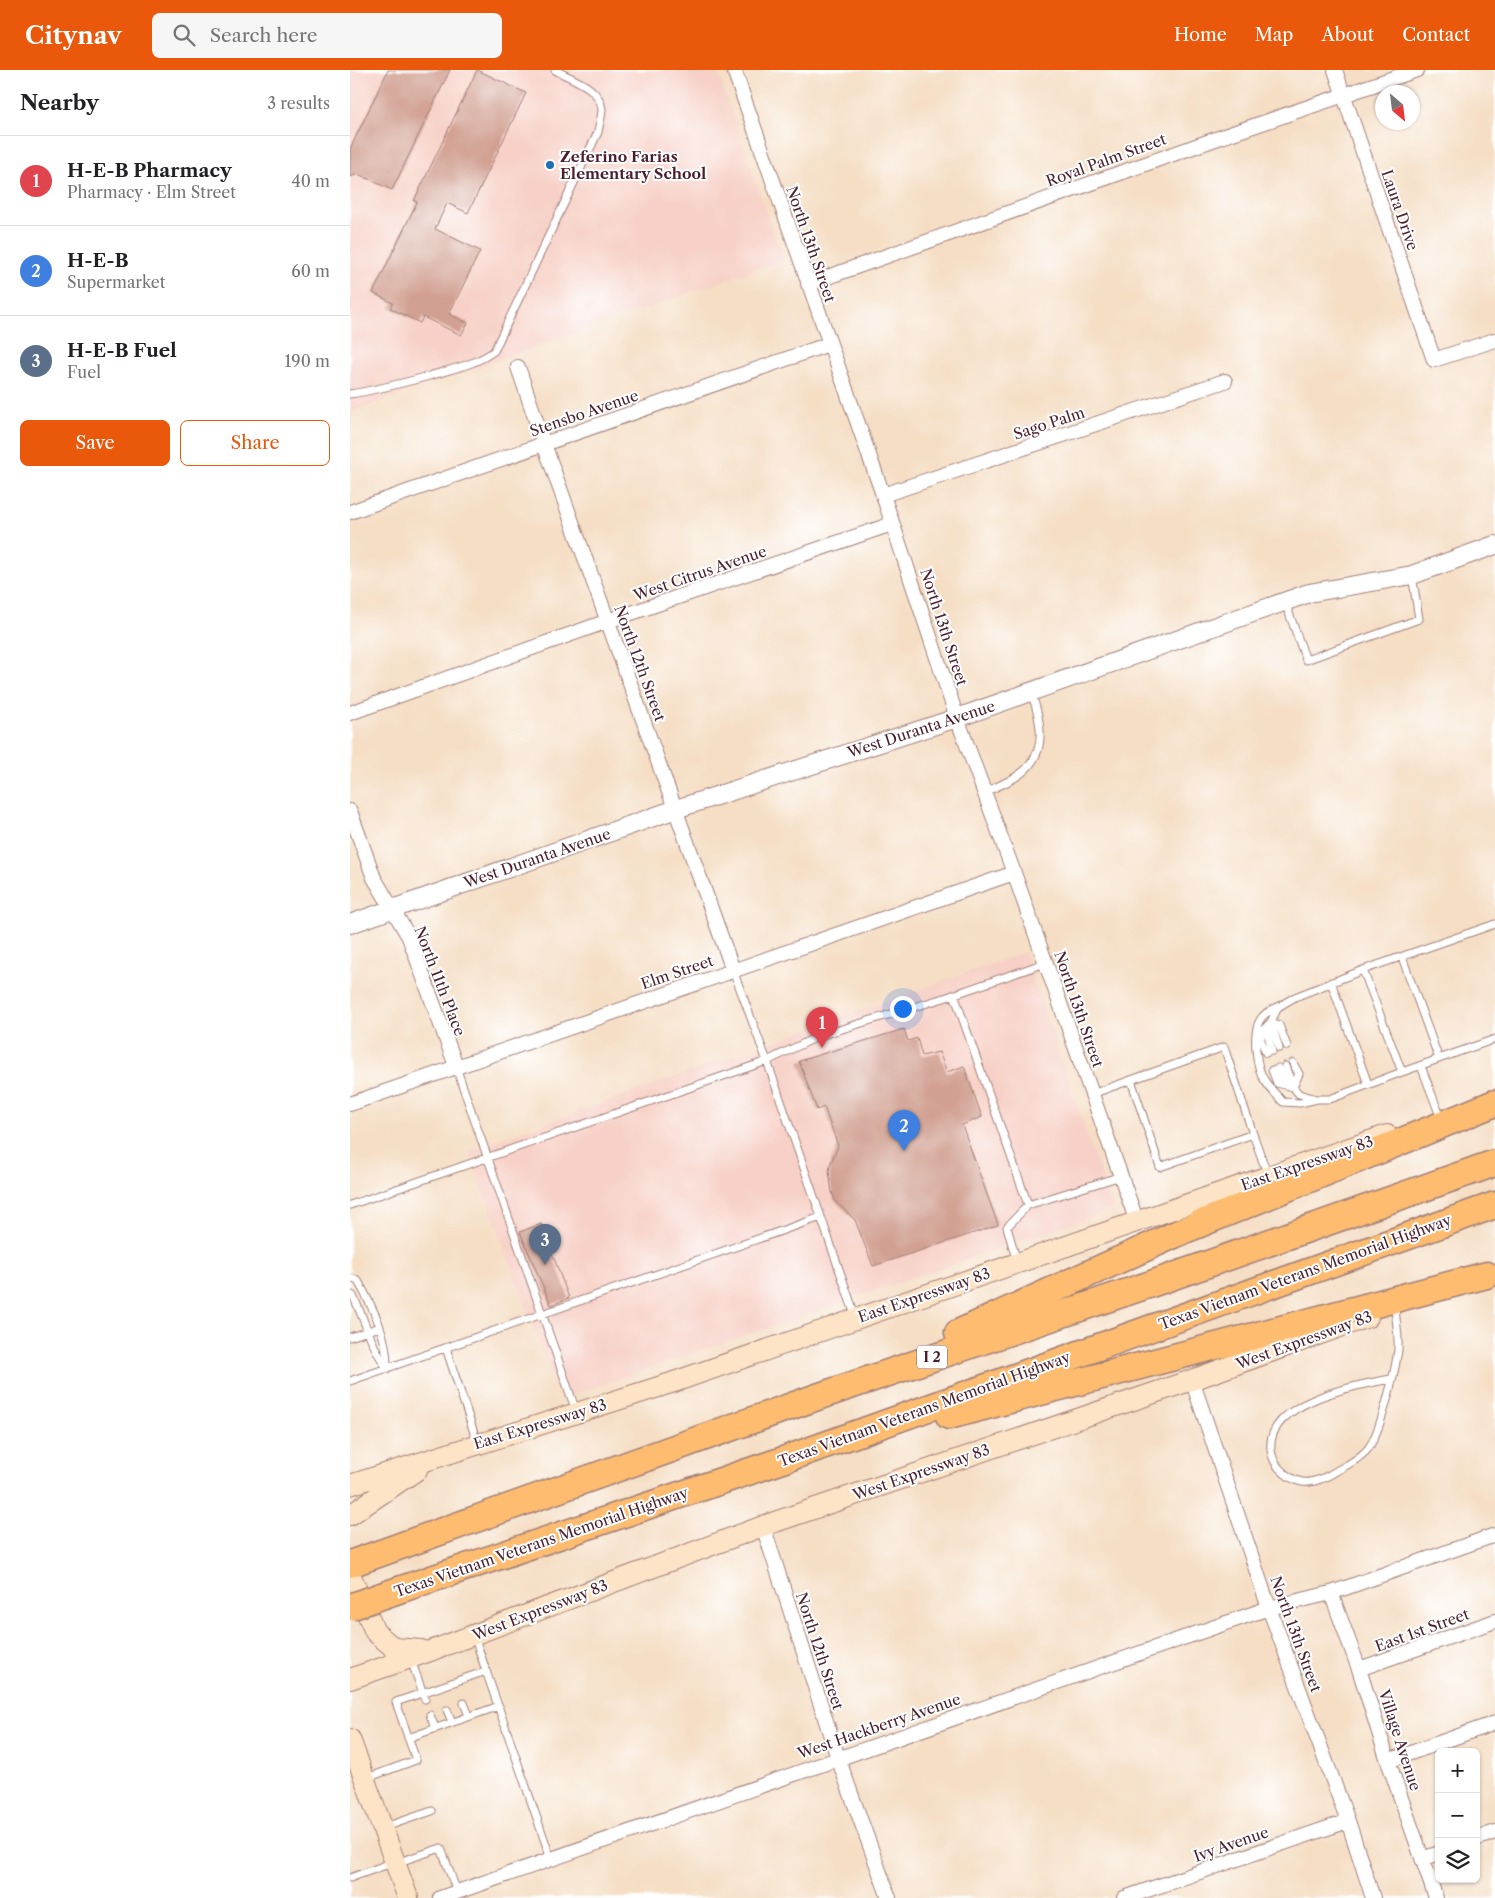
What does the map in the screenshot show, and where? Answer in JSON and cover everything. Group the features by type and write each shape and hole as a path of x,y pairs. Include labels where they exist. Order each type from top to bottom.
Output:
{"highway":[{"path":"817,1397 1185,1230 1495,1103"},
{"name":"I 2","path":"361,1560 817,1397 1154,1283 1495,1163"},
{"name":"Texas Vietnam Veterans Memorial Highway","path":"350,1606 784,1460 1495,1205"},
{"path":"784,1460 1491,1274"}],"main road":[{"name":"East Expressway 83","path":"350,1485 671,1383 1495,1097"},
{"name":"West Expressway 83","path":"350,1678 433,1650 763,1526 1192,1380 1491,1274"},
{"path":"350,1515 437,1456"},
{"path":"350,1574 375,1632 394,1648 433,1650"},
{"path":"350,1740 362,1778 408,1898"}],"street":[{"name":"North 13th Street","path":"734,70 883,495 957,718 1014,873 1137,1222"},
{"name":"Laura Drive","path":"1335,70 1434,360 1495,340"},
{"name":"Royal Palm Street","path":"808,284 1205,142 1417,70"},
{"name":"Stensbo Avenue","path":"350,512 829,344"},
{"name":"North 12th Street","path":"518,367 733,970"},
{"name":"Sago Palm","path":"883,495 1225,381"},
{"name":"West Citrus Avenue","path":"350,713 608,621 892,524"},
{"name":"West Duranta Avenue","path":"350,924 676,810 957,718 1309,593 1412,575 1495,545"},
{"name":"North 11th Place","path":"350,811 374,878 409,937 456,1066"},
{"name":"Elm Street","path":"350,1104 1014,873"},
{"name":"North 13th Street","path":"1192,1380 1269,1608 1348,1821 1373,1898"},
{"name":"North 12th Street","path":"763,1526 838,1758 889,1898"},
{"name":"West Hackberry Avenue","path":"440,1898 1269,1608 1331,1593 1495,1535"},
{"name":"Village Avenue","path":"1331,1593 1359,1669 1388,1761 1424,1859 1436,1898"},
{"name":"East 1st Street","path":"1359,1669 1495,1621"},
{"path":"1388,1761 1495,1723"},
{"name":"Ivy Avenue","path":"1124,1898 1348,1821"},
{"path":"1479,1838 1495,1832"},
{"path":"1424,1859 1435,1855"}],"lane":[{"path":"350,394 395,385 460,367 483,359 494,351 598,132 602,108 594,93 586,86 556,70"},
{"path":"1285,602 1306,660 1419,620 1412,575"},
{"path":"985,792 1017,776 1027,768 1035,756 1041,729 1039,715 1031,692"},
{"path":"1495,924 1363,970 1295,997 1266,1012 1259,1022 1256,1031 1257,1057 1263,1080 1283,1102 1300,1103 1330,1098 1495,1039"},
{"path":"1402,957 1439,1059"},
{"path":"350,1205 767,1060 819,1036 954,994 1045,963"},
{"path":"733,970 767,1060 856,1318"},
{"path":"1363,970 1402,1072"},
{"path":"1331,982 1368,1084"},
{"path":"954,994 1028,1205"},
{"path":"1271,1022 1272,1051 1261,1040 1261,1032 1271,1022 1278,1006"},
{"path":"1271,1022 1279,1025 1287,1046"},
{"path":"1092,1094 1224,1047 1268,1176"},
{"path":"1293,1087 1298,1074 1294,1063"},
{"path":"456,1066 576,1413"},
{"path":"1421,1066 1440,1116"},
{"path":"1293,1087 1277,1083 1278,1068 1299,1094 1316,1099"},
{"path":"1131,1080 1160,1167 1253,1134"},
{"path":"1018,1263 1007,1227 1028,1205 1121,1176"},
{"path":"350,1381 821,1217"},
{"path":"350,1278 358,1281 372,1306 388,1351 387,1368"},
{"path":"350,1294 354,1296 377,1354 387,1368"},
{"path":"1391,1379 1355,1386 1322,1396 1296,1409 1276,1426 1272,1436 1272,1455 1278,1466 1287,1476 1304,1482 1327,1477 1356,1460 1367,1450 1375,1437 1381,1420 1391,1379 1398,1348 1395,1308"},
{"path":"350,1337 380,1327"},
{"path":"446,1348 478,1444"},
{"path":"474,1634 551,1859"},
{"path":"410,1657 424,1696"},
{"path":"362,1778 416,1760 396,1702 424,1696 458,1684 486,1671"},
{"path":"464,1703 469,1716"},
{"path":"408,1738 499,1706"},
{"path":"448,1710 452,1722"},
{"path":"430,1715 435,1728"},
{"path":"382,1828 432,1811"},
{"path":"350,1878 441,1848 457,1892"}],"shaded area":[{"name":"Zeferino Farias Elementary School","path":"350,70 717,70 783,260 350,412"},
{"path":"1024,952 1113,1209 560,1399 469,1151"}],"building":[{"path":"388,70 450,70 392,190 358,174 350,177 350,149"},
{"path":"477,70 526,93 468,213 447,203 435,229 480,251 449,314 468,323 461,335 423,317 420,323 390,308 393,303 373,293 417,202 414,201"},
{"path":"904,1029 908,1041 917,1038 922,1056 939,1052 947,1072 964,1066 982,1117 962,1125 998,1225 873,1266 855,1220 835,1201 829,1171 838,1146 824,1107 817,1110 799,1061"},
{"path":"541,1224 569,1298 551,1305 520,1232"}],"place":[{"name":"Zeferino Farias Elementary School","path":"550,165"},
{"name":"H-E-B Pharmacy","path":"822,1048"},
{"name":"H-E-B","path":"904,1151"},
{"name":"H-E-B Fuel","path":"545,1265"}]}
